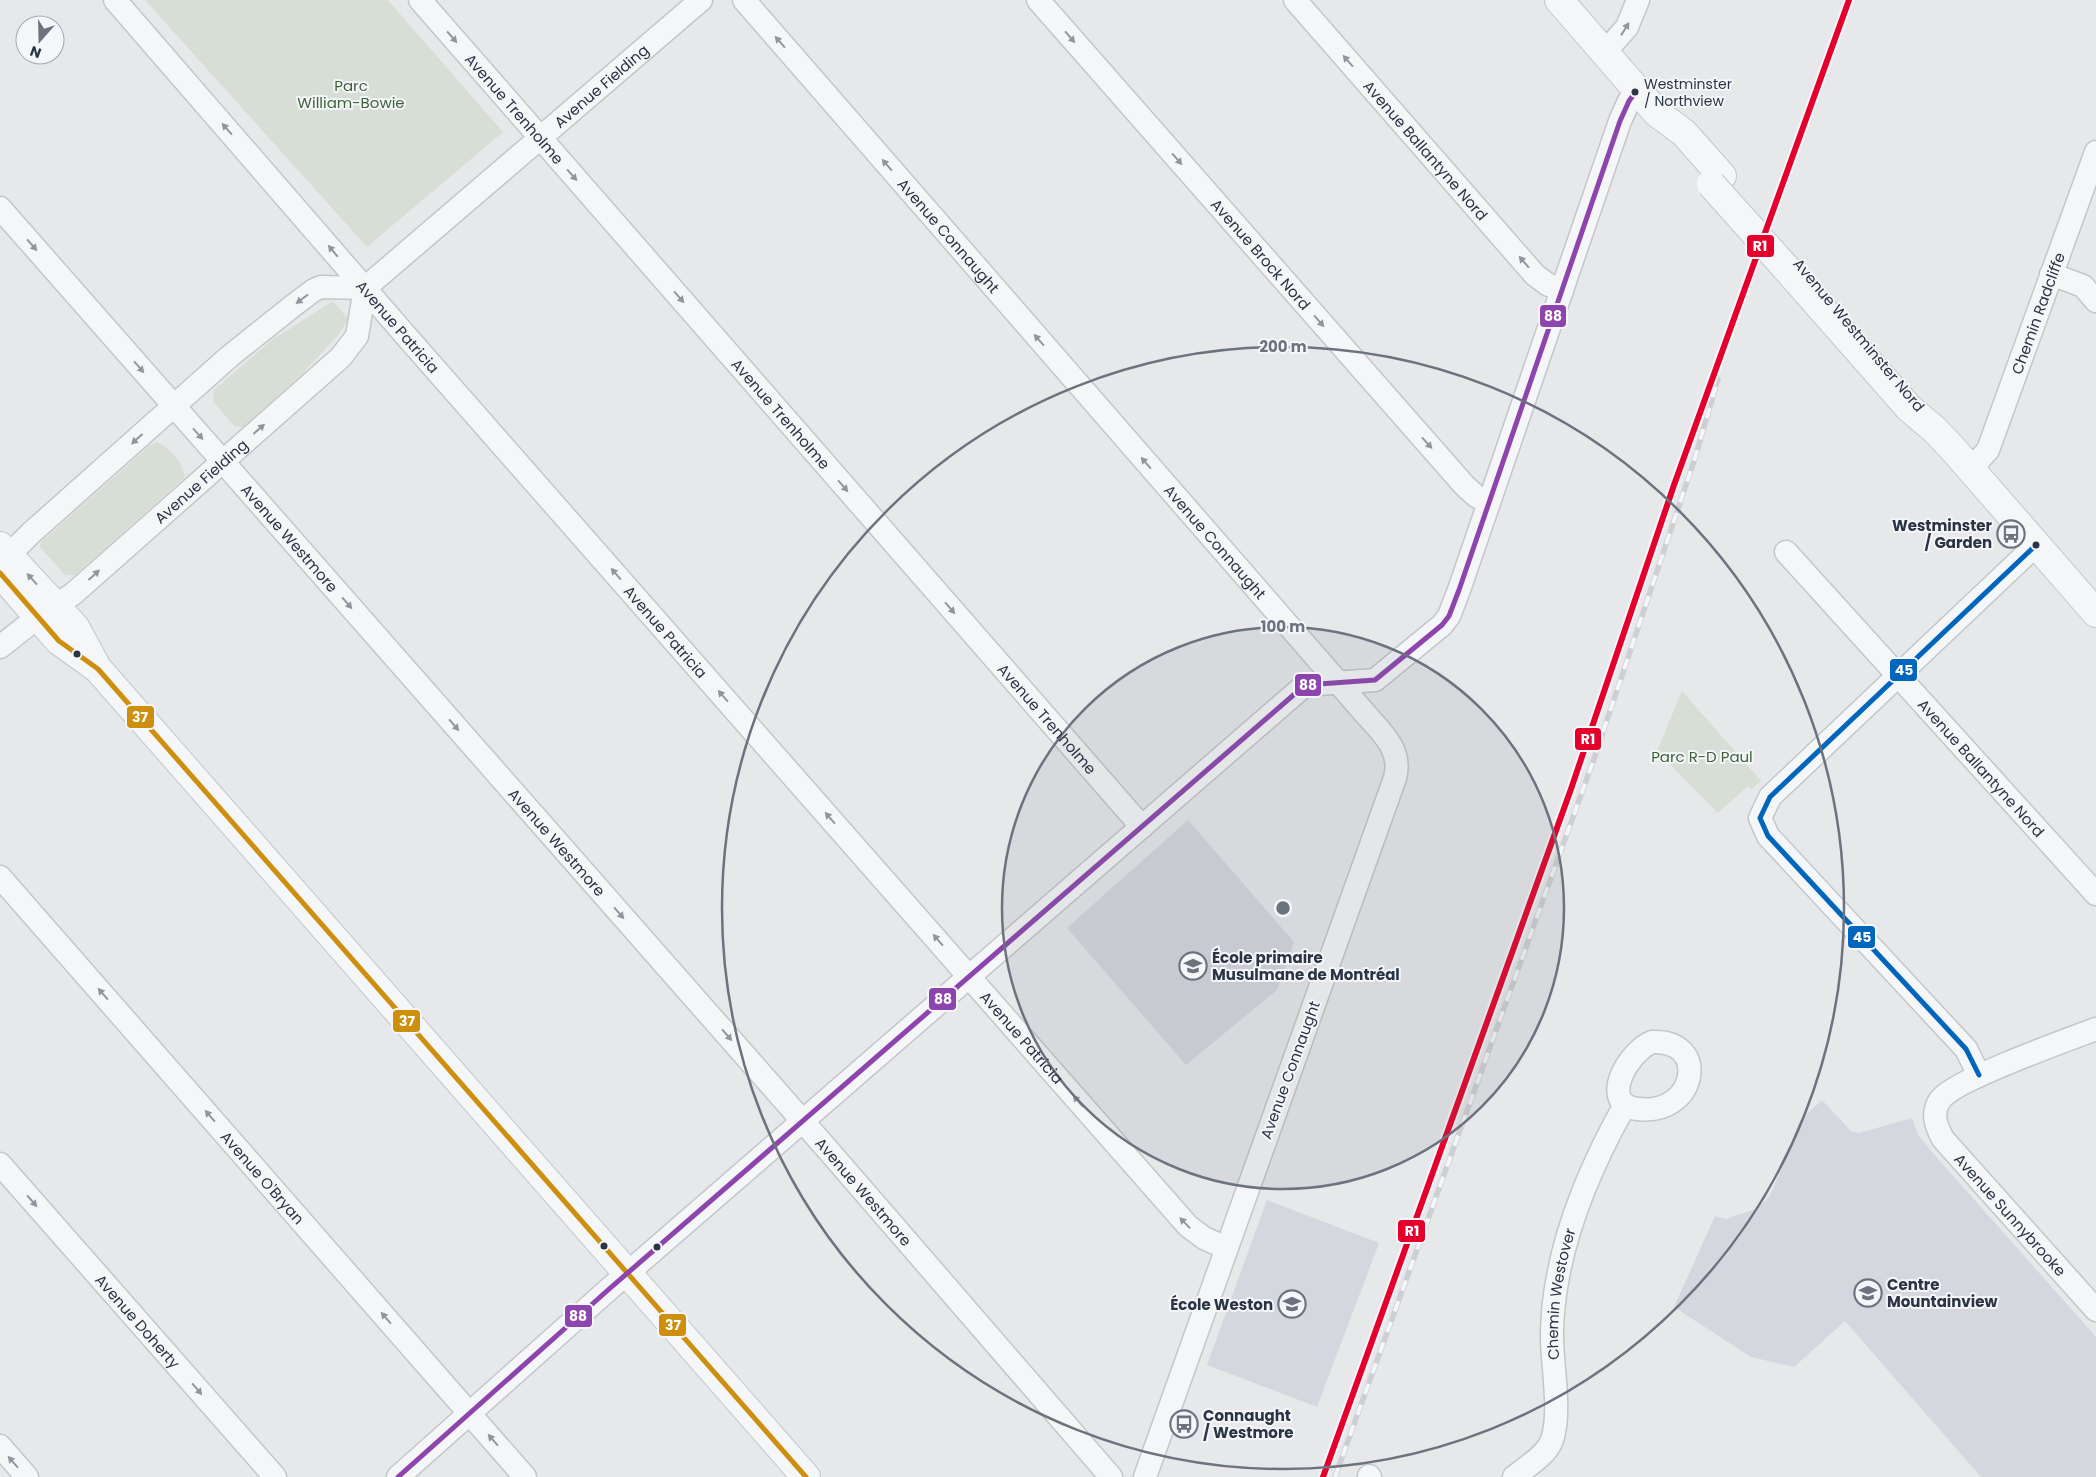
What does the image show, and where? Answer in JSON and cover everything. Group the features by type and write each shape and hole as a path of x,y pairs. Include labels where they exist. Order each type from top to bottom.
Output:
{"street":[{"name":"Avenue Patricia","path":"115,0 365,288 1188,1226 1204,1238 1226,1248"},
{"name":"Avenue Trenholme","path":"420,0 1142,827"},
{"name":"Avenue Fielding","path":"0,648 47,611 73,594 350,347 360,324 365,288 701,0"},
{"name":"Avenue Connaught","path":"744,0 1339,684 1393,747 1397,758 1397,770 1145,1477"},
{"name":"Avenue Brock Nord","path":"1038,0 1464,485 1476,496 1488,502"},
{"name":"Avenue Ballantyne Nord","path":"1295,0 1535,275 1546,284 1562,291"},
{"name":"Avenue Westminster Nord","path":"1559,0 1657,113 1684,133 1717,180 1789,263 1918,400 1935,430 2096,613"},
{"path":"1604,52 1627,27 1638,0"},
{"path":"398,1477 628,1273 1305,685 1375,680 1446,620 1460,590 1488,502 1620,120 1629,101 1637,90"},
{"name":"Chemin Radcliffe","path":"1971,469 1988,450 2096,152"},
{"name":"Avenue Westmore","path":"0,208 803,1122 1111,1477"},
{"path":"2051,274 2083,286 2096,301"},
{"path":"365,288 329,287 314,290 230,356 2,559 47,611 75,627 98,669 806,1477"},
{"path":"2036,545 1768,800 1760,818 1768,836 1966,1049 1979,1075 2096,1029"},
{"name":"Avenue Ballantyne Nord","path":"1786,552 2096,894"},
{"name":"Avenue O'Bryan","path":"0,877 524,1477"},
{"name":"Avenue Sunnybrooke","path":"1979,1075 1946,1093 1938,1102 1935,1113 1936,1126 1943,1139 2092,1297"},
{"name":"Chemin Westover","path":"1514,1477 1551,1443 1555,1427 1553,1307 1561,1262 1573,1216 1585,1185 1625,1105"},
{"name":"Avenue Doherty","path":"0,1164 275,1477"},
{"path":"0,1446 27,1477"}],"shaded area":[{"name":"École primaire Musulmane de Montréal","path":"1188,820 1294,942 1277,990 1186,1065 1067,928"},
{"name":"Centre Mountainview","path":"1822,1100 1851,1131 1859,1133 1912,1118 1918,1135 1931,1151 2096,1337 2096,1477 1981,1477 1845,1321 1794,1367 1751,1357 1674,1307 1715,1216 1726,1219 1756,1209 1769,1197 1807,1114"},
{"name":"École Weston","path":"1267,1200 1379,1243 1317,1407 1207,1365"}],"green space":[{"name":"Parc William-Bowie","path":"145,0 388,0 503,132 367,247"},
{"path":"333,301 348,319 339,334 302,374 247,424 243,427 234,426 213,401 214,390 272,340"},
{"path":"156,442 165,447 179,462 184,478 75,575 65,575 40,547 41,542 149,446"},
{"name":"Parc R-D Paul","path":"1682,691 1761,781 1752,789 1748,786 1718,813 1657,751"}],"railway":[{"path":"1323,1477 1571,789 1674,485 1849,0"},
{"path":"1335,1477 1595,756 1695,458 1718,379"}],"transit line":[{"name":"R1","path":"1323,1477 1571,789 1674,485 1849,0"},
{"name":"88","path":"398,1477 608,1290 1305,685 1375,680 1442,625 1449,616 1459,590 1620,121 1629,101 1637,90"},
{"name":"45","path":"1979,1075 1966,1049 1768,836 1760,818 1770,797 2036,545"},
{"name":"37","path":"0,573 59,641 98,669 806,1477"}],"place":[{"name":"Westminster / Northview","path":"1635,92"},
{"name":"Westminster / Garden","path":"2011,534"},
{"name":"École primaire Musulmane de Montréal","path":"1193,966"},
{"name":"Centre Mountainview","path":"1868,1293"},
{"name":"École Weston","path":"1292,1304"},
{"name":"Connaught / Westmore","path":"1184,1424"}]}
